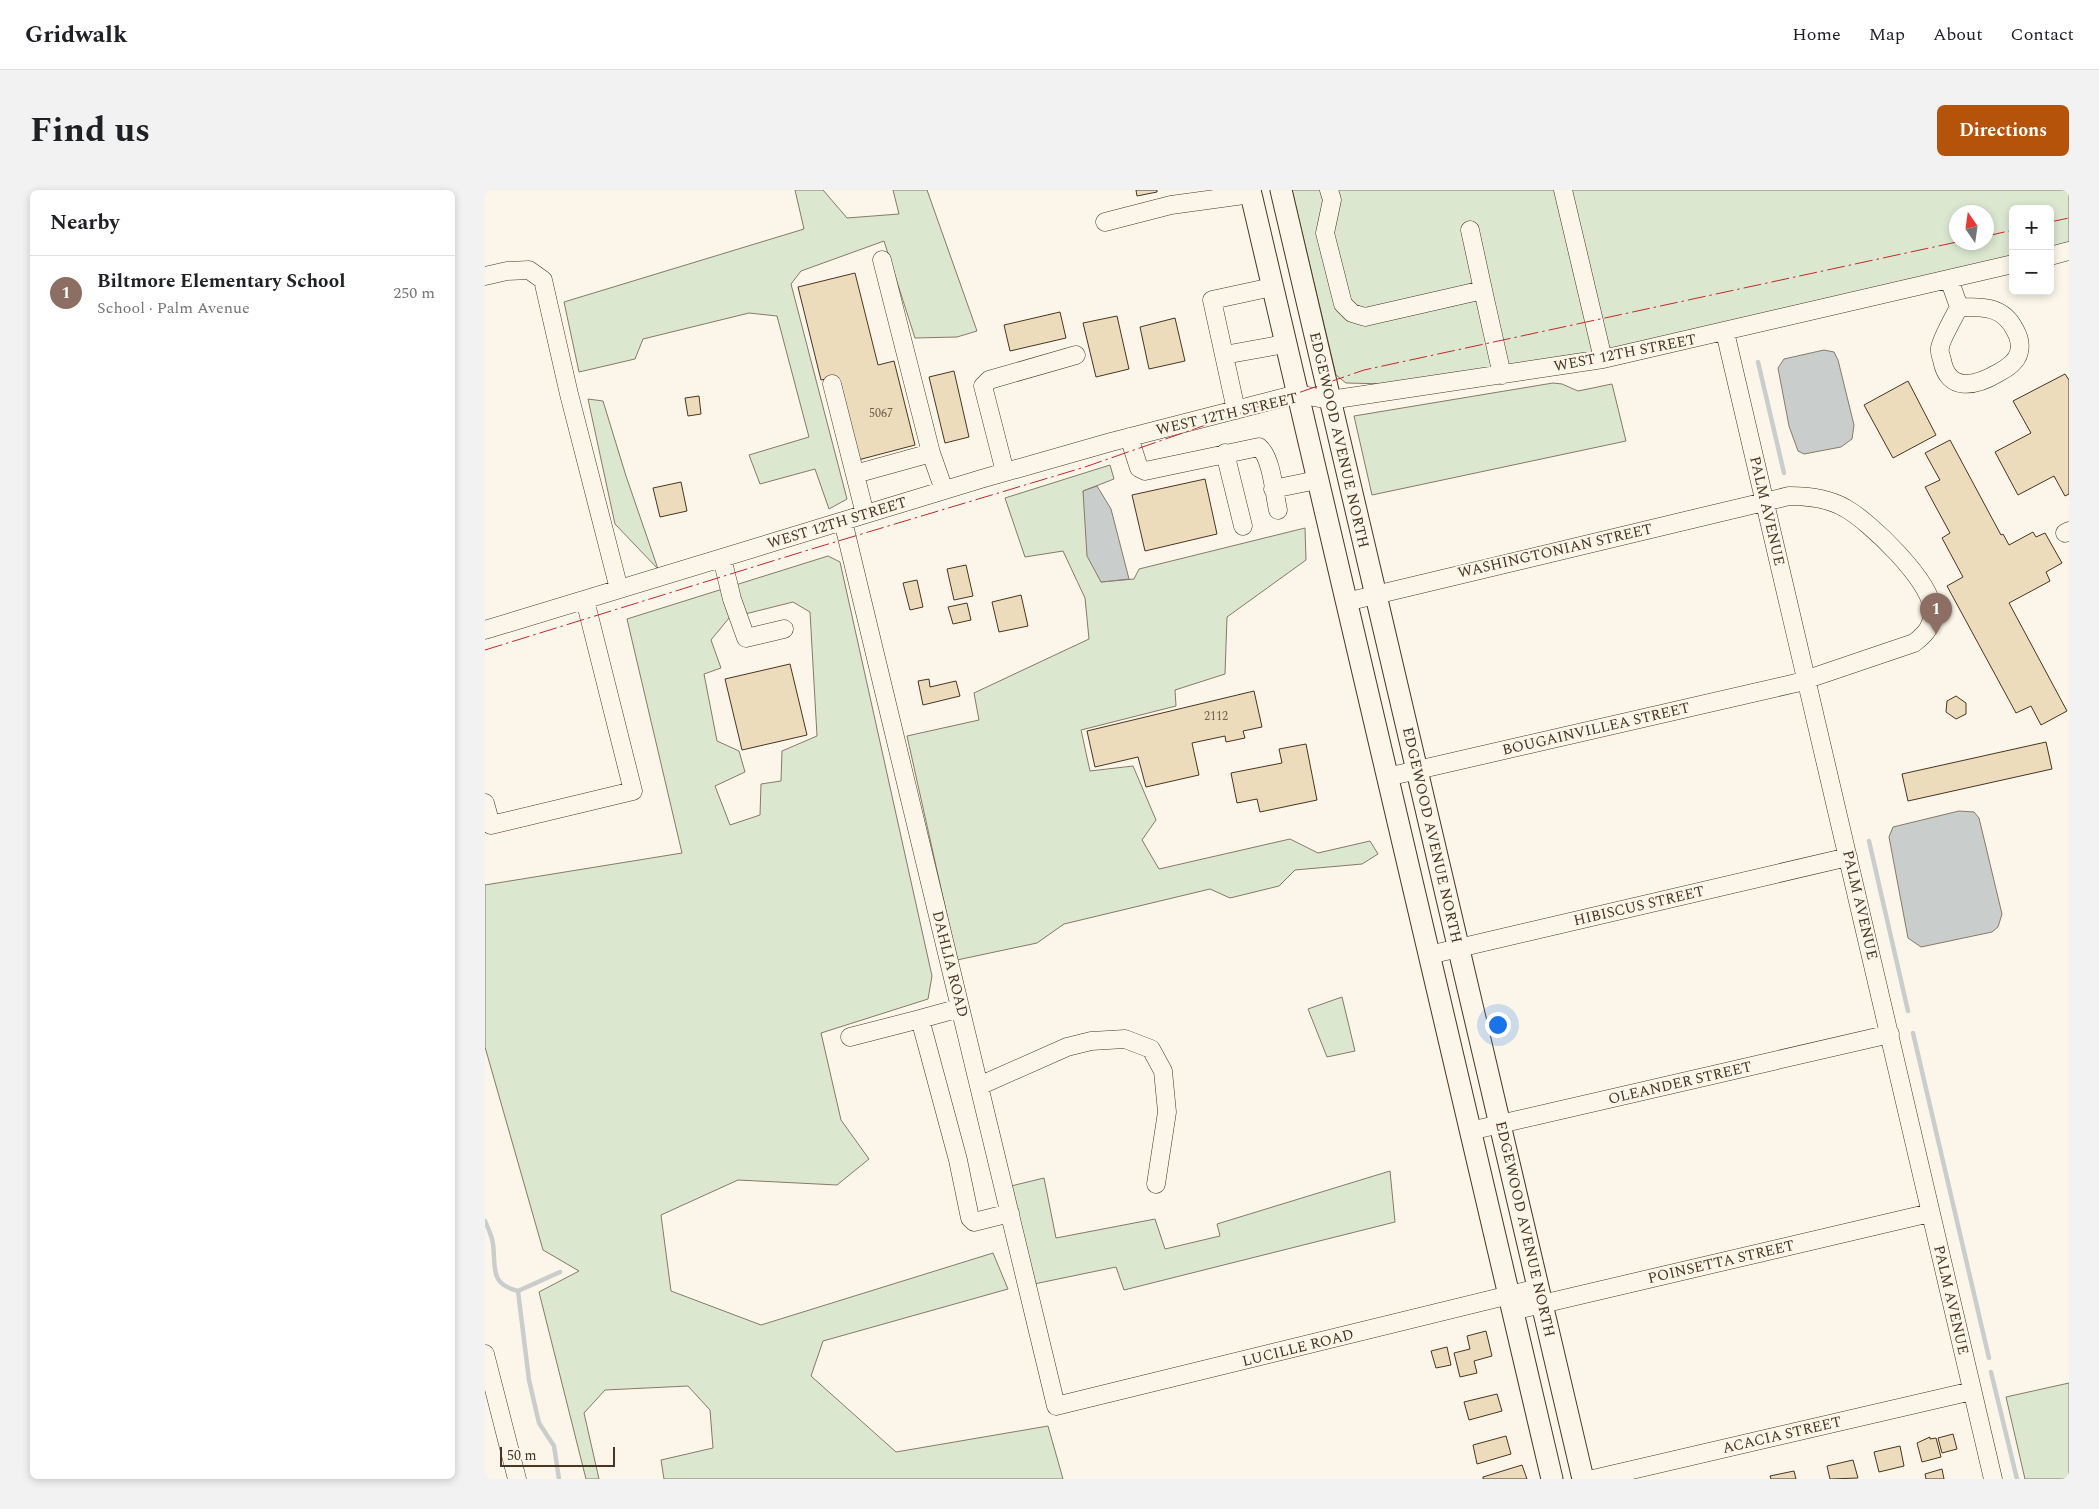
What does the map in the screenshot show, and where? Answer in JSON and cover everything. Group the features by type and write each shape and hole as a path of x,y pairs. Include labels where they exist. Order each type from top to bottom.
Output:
{"main road":[{"name":"EDGEWOOD AVENUE NORTH","path":"1281,190 1583,1479"},
{"name":"EDGEWOOD AVENUE NORTH","path":"1250,192 1552,1479"}],"street":[{"path":"1329,190 1332,200 1325,233 1343,304 1352,313 1365,317 1483,290"},
{"path":"1563,190 1603,359"},
{"path":"1105,222 1171,205 1250,192"},
{"path":"1470,230 1501,375"},
{"path":"2054,255 2069,251"},
{"path":"883,260 931,453 944,490"},
{"name":"WEST 12TH STREET","path":"485,630 1005,472 1129,437 1297,394 1330,400 1603,359 2009,265"},
{"path":"485,276 507,271 529,270 543,280 619,589"},
{"path":"1949,279 1959,307 1939,348 1943,365 1949,377 1961,384 1974,384 2012,365 2019,352 2019,338 2009,318 1998,311 1981,307 1959,307"},
{"path":"1236,410 1212,300 1272,287"},
{"name":"PALM AVENUE","path":"1725,332 1993,1479"},
{"path":"1224,356 1285,344"},
{"path":"1005,472 983,386 989,380 1076,355"},
{"path":"832,384 865,514"},
{"path":"1129,437 1139,468 1145,470 1259,447 1264,451 1269,466 1278,510"},
{"path":"855,474 931,453"},
{"path":"1225,453 1243,526"},
{"path":"1273,489 1317,480"},
{"name":"WASHINGTONIAN STREET","path":"1346,602 1765,501 1789,496 1807,496 1845,508 1882,539 1912,569 1928,595 1932,607 1932,622 1926,634 1914,643 1806,680"},
{"name":"DAHLIA ROAD","path":"843,521 1057,1406"},
{"path":"722,558 732,599 746,638 784,629"},
{"path":"485,803 491,825 633,791 585,600"},
{"name":"BOUGAINVILLEA STREET","path":"1387,778 1806,680"},
{"name":"HIBISCUS STREET","path":"1429,955 1848,857"},
{"path":"850,1036 960,1008"},
{"path":"920,1019 958,1160 970,1218 974,1222 1010,1213"},
{"name":"OLEANDER STREET","path":"1470,1132 1890,1034"},
{"path":"979,1086 1067,1047 1091,1041 1125,1039 1151,1049 1163,1071 1167,1112 1156,1184"},
{"name":"POINSETTA STREET","path":"1540,1296 1930,1212"},
{"name":"LUCILLE ROAD","path":"1057,1406 1540,1296"},
{"path":"485,1354 517,1479"},
{"name":"ACACIA STREET","path":"1593,1479 1972,1391"}],"green space":[{"path":"795,190 823,190 847,218 899,214 893,190 927,190 977,331 957,337 915,338 884,241 801,271 791,284 847,499 829,509 815,469 760,484 749,455 809,437 777,316 749,313 643,339 635,359 579,372 564,302 804,229"},
{"path":"1292,190 2069,190 2069,243 2054,246 2054,205 2009,205 2009,257 1599,352 1389,384 1346,383 1336,375"},
{"path":"1553,383 1562,384 1578,391 1612,384 1626,441 1372,495 1354,416"},
{"path":"588,399 603,401 658,569 615,524"},
{"path":"1110,465 1114,479 1083,491 1101,582 1134,579 1139,569 1305,528 1306,560 1227,617 1225,674 1175,690 1176,706 1081,730 1090,771 1133,766 1156,820 1142,840 1159,869 1290,839 1318,853 1370,841 1378,854 1362,864 1295,870 1279,886 1230,898 1210,889 1064,924 1037,943 957,960 907,736 979,720 974,693 1089,639 1085,598 1063,551 1025,557 1005,498"},
{"path":"828,556 840,562 932,976 928,999 821,1033 841,1120 869,1159 837,1185 738,1180 661,1215 671,1291 761,1325 993,1253 1008,1289 823,1341 811,1376 896,1452 1048,1426 1063,1479 664,1479 661,1460 713,1448 710,1410 688,1386 605,1390 584,1413 599,1479 586,1479 539,1292 579,1271 543,1250 485,1047 485,885 682,853 627,619","holes":["793,602 810,612 817,736 782,751 781,781 761,784 760,815 730,825 715,786 745,772 739,751 717,741 704,674 721,668 711,640 729,618"]},
{"path":"1342,997 1355,1051 1327,1057 1308,1009"},
{"path":"1390,1171 1395,1222 1124,1290 1116,1267 1034,1284 1011,1186 1044,1178 1056,1238 1155,1219 1165,1249 1220,1236 1217,1224"},
{"path":"2069,1383 2069,1479 2025,1479 2006,1397"}],"shaded area":[{"path":"1824,350 1834,352 1838,360 1854,425 1852,439 1841,447 1804,454 1798,451 1789,426 1778,368 1784,359"},
{"path":"1097,486 1111,509 1129,579 1101,582 1087,556 1083,491"},
{"path":"1959,811 1974,812 1979,818 2002,914 1998,927 1992,932 1921,947 1908,938 1889,837 1893,827"}],"building":[{"path":"1136,190 1157,190 1157,192 1137,196"},
{"path":"855,273 878,365 894,361 915,445 858,460 836,377 821,380 798,287"},
{"path":"1060,312 1066,338 1010,351 1004,325"},
{"path":"1117,316 1129,369 1096,377 1083,323"},
{"path":"1175,318 1185,361 1149,369 1140,327"},
{"path":"954,371 969,437 945,443 929,377"},
{"path":"2065,374 2069,380 2069,494 2065,496 2054,476 2018,495 1995,452 2031,433 2013,401"},
{"path":"1908,381 1936,435 1893,458 1864,405"},
{"path":"699,396 701,414 688,416 685,398"},
{"path":"1950,440 2001,535 2003,534 2009,545 2033,532 2036,537 2045,533 2062,563 2046,572 2050,581 2009,603 2067,711 2041,725 2031,706 2016,713 1947,586 1963,577 1942,538 1950,533 1925,487 1940,480 1925,453"},
{"path":"1205,479 1217,534 1145,551 1132,495"},
{"path":"681,482 687,511 660,517 653,488"},
{"path":"966,565 973,596 954,600 947,569"},
{"path":"917,580 923,607 910,610 903,583"},
{"path":"1021,595 1028,626 999,632 992,602"},
{"path":"967,603 971,620 953,624 948,607"},
{"path":"790,664 807,735 742,750 725,679"},
{"path":"929,679 930,687 956,681 960,696 923,705 918,681"},
{"path":"1254,691 1262,727 1243,731 1245,738 1226,742 1225,736 1192,743 1199,775 1146,787 1138,757 1095,767 1087,731"},
{"path":"1956,696 1966,703 1966,714 1956,719 1946,712 1947,701"},
{"path":"2046,742 2052,769 1908,801 1902,774"},
{"path":"1306,744 1317,800 1260,812 1257,799 1237,803 1231,773 1282,763 1279,749"},
{"path":"1486,1331 1492,1356 1474,1361 1477,1373 1460,1377 1454,1353 1470,1349 1467,1336"},
{"path":"1447,1347 1451,1365 1436,1368 1431,1351"},
{"path":"1497,1394 1502,1411 1469,1420 1464,1402"},
{"path":"1953,1434 1957,1449 1942,1453 1938,1438"},
{"path":"1506,1436 1511,1454 1477,1464 1473,1445"},
{"path":"1930,1437 1930,1439 1936,1438 1941,1457 1922,1462 1917,1443"},
{"path":"1900,1446 1904,1466 1879,1472 1874,1452"},
{"path":"1853,1460 1858,1478 1830,1479 1827,1466"},
{"path":"1522,1465 1527,1479 1483,1479 1483,1477"},
{"path":"1942,1469 1944,1479 1926,1479 1925,1474"},
{"path":"1794,1471 1796,1479 1771,1479 1770,1476"}],"waterway":[{"path":"1758,362 1784,473"},
{"path":"1869,841 1908,1011"},
{"path":"1913,1033 1989,1358"},
{"path":"485,1221 490,1232 498,1279 502,1284 518,1291 529,1380 539,1423 554,1446 559,1479"},
{"path":"518,1291 560,1272"},
{"path":"1991,1372 2017,1479"}],"power":[{"path":"2054,221 2069,218"},
{"path":"1994,234 2009,231"},
{"path":"485,650 1085,467 1364,370 1949,244"}],"place":[{"name":"Biltmore Elementary School","path":"1936,634"}]}
